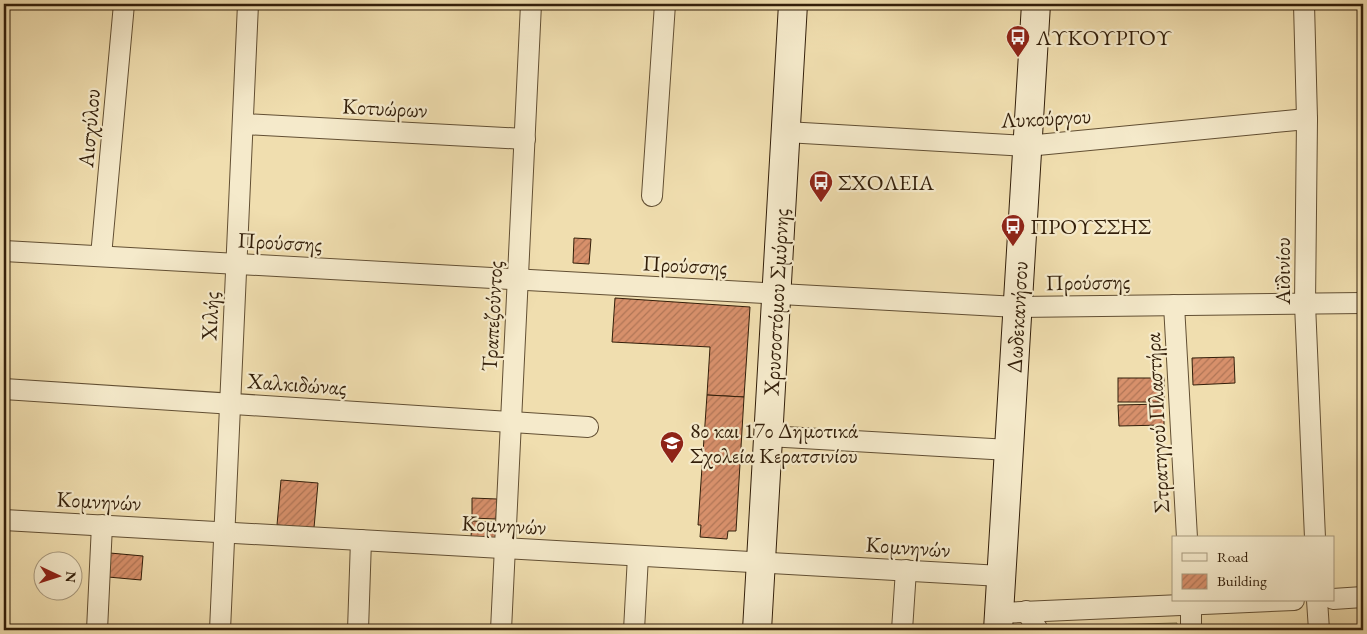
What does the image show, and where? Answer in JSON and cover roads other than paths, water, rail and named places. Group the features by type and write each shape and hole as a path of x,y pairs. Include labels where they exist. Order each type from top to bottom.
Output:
{"street":[{"name":"Αισχύλου","path":"101,256 124,4"},
{"name":"Χιλής","path":"220,630 248,4"},
{"name":"Τραπεζούντος","path":"501,630 531,4"},
{"path":"652,196 665,4"},
{"name":"Χρυσοστόμου Σμύρνης","path":"757,630 793,4"},
{"name":"Δωδεκανήσου","path":"1008,618 1001,576 1036,4"},
{"name":"Αϊδινίου","path":"1304,4 1307,119 1305,304 1315,536"},
{"name":"Λυκούργου","path":"786,132 1027,146 1307,119"},
{"name":"Κοτυώρων","path":"243,124 525,139"},
{"name":"Προύσσης","path":"4,251 1018,306 1363,303"},
{"name":"Στρατηγού Πλαστήρα","path":"1174,305 1188,536"},
{"name":"Χαλκιδώνας","path":"4,389 588,427"},
{"path":"768,436 1009,450"},
{"name":"Κομνηνών","path":"4,520 1001,576"},
{"path":"97,630 102,525"},
{"path":"358,630 361,540"},
{"path":"634,630 638,556"},
{"path":"902,630 906,570"},
{"path":"1334,599 1363,597"},
{"path":"1008,618 1191,602 1191,630"},
{"path":"1317,602 1319,630"},
{"path":"1008,618 1038,630"}],"place":[{"name":"ΛΥΚΟΥΡΓΟΥ","path":"1018,58"},
{"name":"ΣΧΟΛΕΙΑ","path":"821,203"},
{"name":"ΠΡΟΥΣΣΗΣ","path":"1013,247"},
{"name":"8ο και 17ο Δημοτικά Σχολεία Κερατσινίου","path":"672,464"}]}
